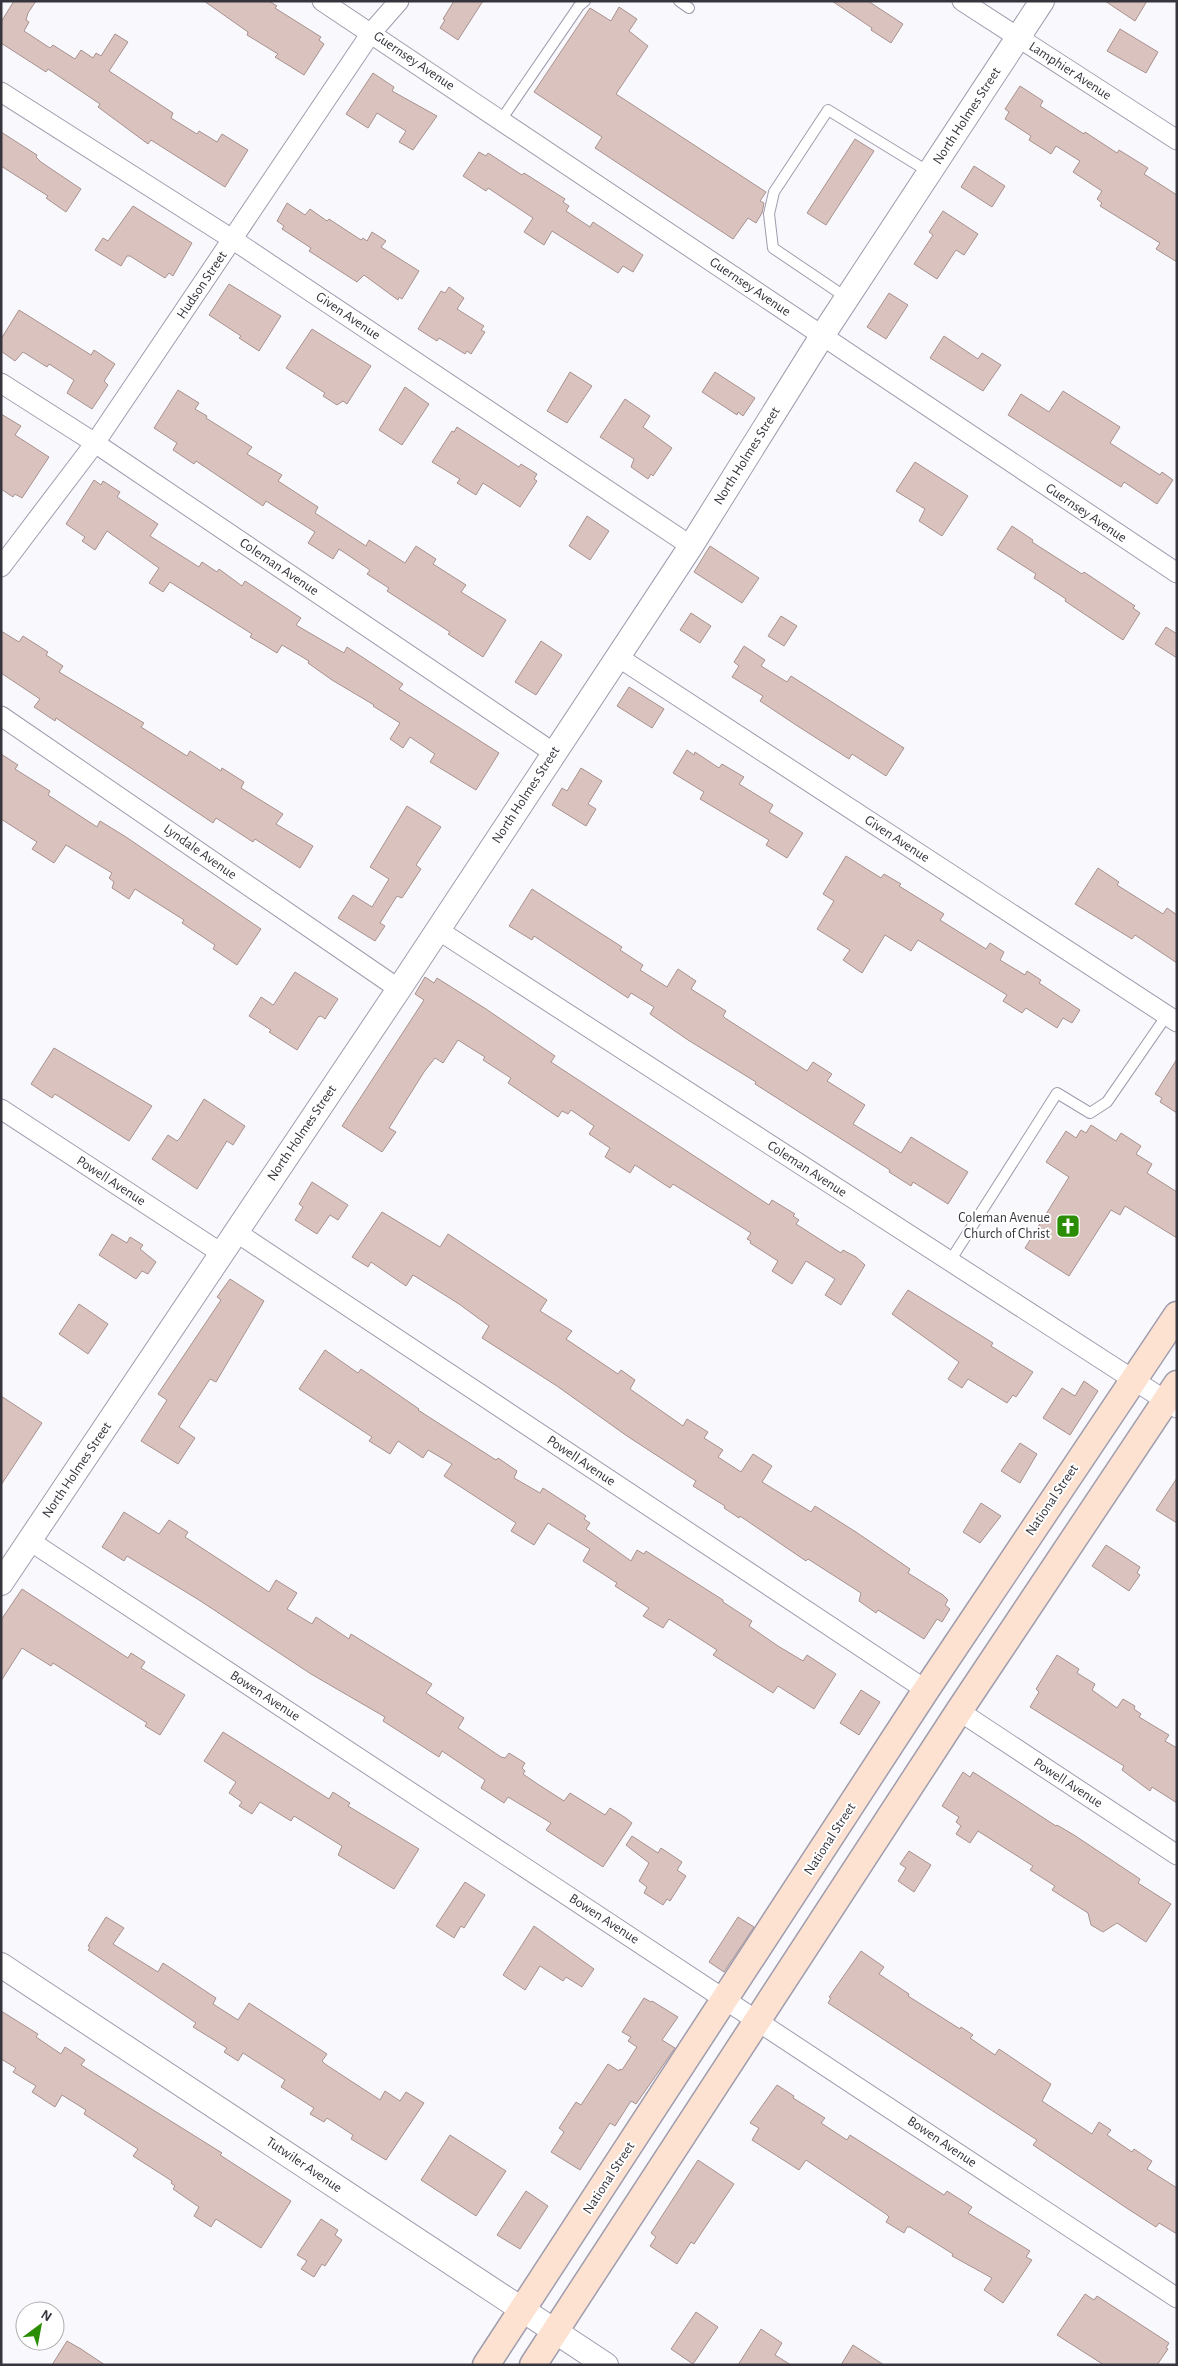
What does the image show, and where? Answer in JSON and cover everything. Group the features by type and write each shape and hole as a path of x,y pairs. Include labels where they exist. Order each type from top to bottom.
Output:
{"main road":[{"name":"National Street","path":"486,2365 926,1690 1177,1315"},
{"path":"533,2365 759,2021 959,1711 1173,1398"}],"street":[{"name":"Guernsey Avenue","path":"322,1 1177,573"},
{"name":"Hudson Street","path":"1,567 95,443 371,32 399,1"},
{"name":"Lamphier Avenue","path":"962,1 1177,140"},
{"name":"North Holmes Street","path":"1,1583 399,989 618,657 691,546 822,336 1042,1"},
{"name":"Given Avenue","path":"1,92 232,239 691,546"},
{"name":"Coleman Avenue","path":"1,383 95,443 554,753"},
{"name":"Given Avenue","path":"618,657 1172,1018"},
{"name":"Lyndale Avenue","path":"1,716 399,989"},
{"name":"Coleman Avenue","path":"438,930 1133,1379 1173,1398"},
{"name":"Powell Avenue","path":"1,1109 221,1253"},
{"name":"Powell Avenue","path":"236,1232 926,1690"},
{"name":"Bowen Avenue","path":"30,1541 1177,2298"},
{"name":"Powell Avenue","path":"959,1711 1177,1855"},
{"name":"Tutwiler Avenue","path":"1,1965 606,2365"}],"lane":[{"path":"501,120 579,6 585,1"},
{"path":"679,1 689,8"},
{"path":"847,298 773,248 769,214 774,192 822,118 828,110 930,172"},
{"path":"950,1261 1057,1093 1090,1113 1100,1108 1107,1102 1172,1018"}],"building":[{"path":"14,1 36,1 28,13 26,20 29,22 24,31 50,48 53,45 75,59 81,50 93,58 96,53 101,56 115,34 128,42 109,71 173,113 171,118 197,134 199,131 217,142 222,134 248,150 225,187 151,140 148,144 98,107 100,104 48,69 46,72 1,43 1,22"},
{"path":"204,1 269,1 277,6 275,8 321,37 319,40 324,44 304,75 275,57 278,54 247,35 248,32"},
{"path":"454,1 483,1 458,40 440,28"},
{"path":"832,1 868,1 903,24 891,43"},
{"path":"1105,1 1147,1 1135,21"},
{"path":"619,7 637,19 629,31 648,46 616,94 766,192 760,201 764,203 762,213 756,223 748,218 733,239 595,148 602,137 534,92 590,8 611,21"},
{"path":"1120,29 1158,52 1146,73 1107,51"},
{"path":"373,73 394,87 392,91 437,116 413,150 399,142 406,131 377,113 368,128 346,114"},
{"path":"1020,86 1043,101 1040,106 1117,153 1119,150 1148,168 1144,174 1177,195 1177,262 1156,249 1160,243 1100,206 1102,203 1097,199 1102,191 1073,172 1080,161 1056,146 1051,154 1029,140 1031,136 1005,119 1009,112 1005,109"},
{"path":"1,132 37,155 36,157 41,162 81,189 66,212 46,198 48,196 1,166"},
{"path":"855,139 874,151 826,225 807,213"},
{"path":"479,152 486,156 488,153 522,175 524,173 565,199 563,202 569,206 566,211 590,227 593,222 643,255 633,272 623,266 618,273 552,231 544,245 524,232 533,218 488,188 486,191 463,176"},
{"path":"974,166 1005,186 992,207 961,187"},
{"path":"287,203 305,215 310,209 361,240 363,238 367,241 372,232 386,241 381,247 419,271 402,299 399,297 398,300 364,275 357,282 309,251 311,248 282,229 284,226 277,221"},
{"path":"133,206 192,243 173,276 169,273 165,278 130,256 127,256 121,266 95,250 103,238 108,241"},
{"path":"943,211 978,234 964,255 956,250 937,279 914,264 933,235 929,232"},
{"path":"229,284 281,316 259,351 239,338 241,336 209,315"},
{"path":"449,287 464,298 457,309 484,326 481,330 485,332 471,354 467,351 465,354 439,338 437,341 418,329 441,291 445,293"},
{"path":"889,293 908,305 886,339 867,327"},
{"path":"19,310 91,355 94,350 115,364 104,381 108,385 92,409 67,393 74,380 49,364 47,367 23,352 15,361 1,351 1,339"},
{"path":"312,329 371,366 347,404 343,401 337,405 323,396 325,393 286,368"},
{"path":"944,336 978,359 982,353 1001,365 983,391 930,358"},
{"path":"570,372 592,386 567,423 547,411"},
{"path":"715,372 755,398 743,416 738,412 737,415 702,392"},
{"path":"405,387 429,404 402,445 379,430"},
{"path":"178,390 199,403 195,409 207,416 206,418 252,447 247,454 282,475 278,481 318,507 315,513 366,546 369,540 405,563 416,546 436,559 433,564 466,585 461,592 506,620 483,657 448,634 450,632 387,591 389,588 367,574 370,570 339,549 333,559 308,543 315,532 266,501 263,506 196,461 194,464 173,450 177,443 154,428"},
{"path":"1063,391 1120,427 1110,443 1160,475 1162,472 1173,480 1157,504 1124,482 1121,487 1008,415 1021,394 1049,412"},
{"path":"625,399 650,416 643,427 672,448 653,476 651,474 648,479 631,467 634,459 600,437"},
{"path":"1,414 21,426 15,435 49,457 22,498 15,494 13,497 1,489"},
{"path":"457,427 519,467 521,464 537,474 534,479 537,481 520,507 483,483 476,495 457,483 460,479 432,462 452,431 454,432"},
{"path":"915,462 968,496 942,536 919,521 925,509 896,491"},
{"path":"94,480 101,485 103,481 120,492 117,497 158,524 150,536 199,567 202,562 217,572 219,569 242,586 245,581 301,618 296,625 344,653 347,647 403,684 399,689 499,753 476,790 430,762 435,754 410,737 403,748 390,739 400,723 332,680 308,663 309,661 282,645 277,653 250,637 252,634 170,582 163,592 149,583 159,568 107,531 95,550 82,541 85,537 66,524"},
{"path":"587,516 609,531 590,560 569,546"},
{"path":"1012,526 1033,540 1032,542 1082,574 1084,572 1135,606 1133,608 1140,613 1123,640 1034,578 1036,574 997,549"},
{"path":"710,546 759,578 742,603 694,572"},
{"path":"691,613 711,626 700,643 680,630"},
{"path":"781,616 797,626 784,646 768,636"},
{"path":"1166,627 1177,634 1177,658 1155,644"},
{"path":"1,631 19,642 23,636 48,652 46,655 63,666 59,672 144,723 141,727 187,756 190,751 221,771 222,768 244,782 241,788 283,814 276,824 313,846 300,868 255,839 253,842 216,818 213,823 56,718 55,721 34,707 40,699 1,673"},
{"path":"541,641 562,655 536,695 515,682"},
{"path":"744,646 765,660 761,666 787,682 791,676 904,748 886,776 852,754 849,759 796,725 760,701 763,696 732,677 739,666 734,662"},
{"path":"629,687 664,709 652,728 617,706"},
{"path":"687,750 694,755 695,752 719,768 722,764 744,777 739,784 773,805 769,812 803,833 787,858 766,845 769,840 700,799 704,792 673,773"},
{"path":"1,754 18,765 15,769 50,791 48,795 97,827 100,821 126,837 261,929 237,965 213,949 215,945 182,923 184,920 135,889 129,899 112,888 114,882 109,878 112,873 66,845 54,863 32,849 37,842 1,819"},
{"path":"581,768 602,781 588,804 596,809 586,826 552,805 562,788 567,791"},
{"path":"407,806 441,827 416,865 421,869 402,898 397,896 380,923 385,926 375,941 338,918 353,895 372,907 389,879 370,867"},
{"path":"846,856 881,878 884,874 901,884 899,886 944,914 940,920 986,949 990,943 1004,952 1000,960 1025,975 1027,971 1041,980 1039,983 1080,1010 1072,1023 1063,1018 1057,1028 1026,1008 1022,1013 1003,1001 1007,995 918,940 911,951 885,935 862,973 843,960 850,950 817,929 834,901 823,894"},
{"path":"1098,868 1119,882 1117,885 1163,914 1167,908 1177,915 1177,963 1135,935 1132,939 1075,904"},
{"path":"532,889 622,947 620,950 643,965 640,970 667,987 678,969 696,981 691,989 726,1011 723,1016 725,1018 807,1071 813,1062 832,1074 827,1081 865,1105 853,1124 901,1153 911,1137 968,1172 948,1204 913,1182 911,1186 889,1172 890,1170 755,1084 756,1082 688,1040 650,1014 654,1007 631,993 628,998 534,936 532,940 509,926"},
{"path":"295,972 338,999 325,1019 321,1016 318,1017 297,1050 249,1016 261,997 273,1005"},
{"path":"425,977 434,983 437,978 486,1009 555,1056 551,1062 769,1205 772,1200 795,1214 793,1216 799,1220 796,1224 841,1253 843,1250 856,1257 865,1265 841,1305 825,1295 835,1279 806,1261 792,1284 772,1271 778,1261 750,1243 751,1241 747,1239 751,1233 673,1184 670,1188 635,1165 630,1173 605,1157 610,1148 589,1134 594,1126 571,1110 568,1114 562,1111 558,1117 508,1083 511,1078 483,1060 485,1057 458,1040 443,1063 435,1058 424,1072 389,1128 396,1132 382,1152 342,1126 424,1000 415,994"},
{"path":"54,1048 152,1106 129,1141 55,1094 52,1098 31,1084"},
{"path":"1177,1059 1177,1113 1160,1102 1162,1098 1155,1094"},
{"path":"204,1099 245,1126 233,1145 227,1141 197,1189 152,1159 168,1135 177,1141 180,1138"},
{"path":"1091,1125 1116,1141 1121,1133 1141,1146 1136,1154 1152,1164 1147,1173 1177,1192 1177,1238 1125,1206 1120,1215 1111,1210 1069,1276 1025,1248 1069,1177 1046,1162 1066,1131 1076,1138 1081,1130 1086,1133"},
{"path":"312,1182 348,1205 338,1220 330,1215 317,1234 295,1220 303,1207 299,1204"},
{"path":"382,1212 440,1247 448,1234 547,1300 540,1311 572,1331 566,1339 618,1374 621,1370 635,1380 630,1389 683,1426 687,1419 708,1432 704,1438 723,1450 718,1457 741,1472 753,1454 772,1466 762,1482 811,1512 815,1506 910,1569 908,1573 943,1595 948,1600 945,1605 950,1609 942,1622 937,1619 924,1639 878,1610 876,1613 859,1601 861,1593 808,1559 806,1561 740,1516 739,1518 724,1508 725,1506 693,1486 696,1481 627,1436 557,1386 482,1338 489,1326 459,1304 413,1275 406,1286 371,1262 368,1267 352,1257"},
{"path":"112,1234 127,1243 130,1237 143,1245 140,1249 156,1262 148,1274 142,1271 136,1279 99,1255"},
{"path":"230,1279 264,1301 216,1382 210,1379 179,1427 195,1438 178,1464 141,1441 167,1400 158,1394 221,1300 217,1297"},
{"path":"908,1290 993,1343 991,1346 1033,1372 1016,1397 1013,1395 1007,1403 968,1379 962,1388 948,1379 959,1362 892,1314"},
{"path":"79,1304 108,1324 88,1354 59,1334"},
{"path":"325,1350 358,1373 361,1369 418,1410 496,1460 498,1458 517,1471 514,1478 540,1493 543,1488 586,1516 584,1519 590,1523 586,1529 631,1561 637,1550 644,1554 646,1551 723,1600 723,1602 752,1621 749,1626 778,1646 803,1661 807,1655 836,1674 814,1709 778,1686 773,1693 713,1655 717,1650 669,1619 663,1628 643,1616 649,1608 615,1586 617,1583 583,1561 590,1549 548,1523 534,1545 511,1531 516,1523 444,1476 452,1464 428,1450 423,1458 398,1441 390,1454 369,1441 372,1437 299,1389"},
{"path":"1084,1381 1098,1391 1070,1435 1043,1418 1062,1388 1075,1396"},
{"path":"1,1396 42,1423 1,1485"},
{"path":"1020,1443 1037,1454 1020,1483 1001,1471"},
{"path":"1177,1478 1177,1523 1156,1510"},
{"path":"981,1503 1001,1516 980,1543 963,1532"},
{"path":"124,1512 159,1534 169,1520 188,1532 185,1537 269,1592 276,1580 297,1593 287,1609 312,1624 316,1617 349,1639 351,1634 432,1684 426,1693 464,1718 458,1728 501,1757 505,1758 509,1753 525,1763 522,1768 525,1771 523,1774 539,1785 564,1801 570,1793 605,1815 610,1808 626,1818 632,1823 603,1867 546,1830 551,1823 508,1797 504,1803 481,1788 485,1780 442,1751 439,1757 383,1721 385,1717 311,1674 199,1600 127,1556 124,1561 102,1547"},
{"path":"1106,1545 1140,1567 1137,1573 1140,1575 1129,1591 1092,1566"},
{"path":"22,1589 128,1658 131,1653 145,1662 141,1668 185,1695 160,1735 145,1726 147,1723 53,1663 51,1666 22,1648 1,1681 1,1620"},
{"path":"1057,1655 1079,1669 1077,1673 1095,1684 1092,1690 1117,1708 1123,1699 1135,1706 1134,1709 1141,1714 1139,1717 1169,1735 1165,1741 1177,1748 1177,1803 1152,1787 1150,1791 1122,1770 1124,1766 1030,1707 1039,1692 1036,1689"},
{"path":"861,1690 880,1702 859,1735 840,1723"},
{"path":"223,1732 329,1799 333,1792 350,1803 348,1806 419,1849 394,1889 338,1855 342,1846 294,1816 291,1821 260,1802 252,1814 239,1806 242,1802 229,1793 236,1782 204,1761"},
{"path":"963,1772 970,1777 973,1772 1056,1826 1074,1835 1140,1879 1138,1883 1171,1904 1146,1942 1117,1923 1103,1932 1091,1925 1088,1913 1052,1890 1055,1886 1030,1870 1033,1866 978,1831 970,1843 956,1834 961,1826 956,1822 959,1817 942,1806"},
{"path":"632,1836 658,1853 661,1848 682,1862 677,1870 686,1876 670,1901 667,1899 663,1905 644,1893 647,1887 639,1881 649,1863 626,1845"},
{"path":"909,1851 931,1865 914,1892 898,1881 906,1868 900,1864"},
{"path":"465,1882 485,1895 464,1928 461,1926 454,1938 436,1926"},
{"path":"106,1917 124,1928 113,1944 158,1972 163,1963 216,1998 213,2004 238,2020 249,2003 327,2054 322,2061 325,2064 380,2100 385,2091 400,2101 406,2092 424,2103 386,2160 351,2139 353,2135 327,2118 324,2122 310,2114 314,2108 281,2087 285,2080 243,2053 238,2061 224,2052 227,2048 193,2027 196,2023 88,1950 90,1947 88,1946"},
{"path":"738,1917 754,1927 724,1972 709,1962"},
{"path":"534,1926 594,1969 582,1987 566,1977 563,1981 540,1966 525,1990 503,1975"},
{"path":"861,1951 884,1967 879,1974 909,1994 908,1996 960,2029 961,2027 973,2035 970,2038 995,2055 999,2049 1051,2084 1042,2101 1092,2134 1099,2122 1111,2130 1107,2135 1132,2152 1134,2149 1152,2161 1147,2169 1177,2188 1177,2234 1159,2223 1156,2227 1128,2209 1033,2145 1037,2140 828,2003 831,1998 829,1997"},
{"path":"644,1998 678,2017 662,2040 675,2048 636,2104 631,2101 615,2126 610,2123 580,2170 551,2152 564,2132 559,2128 576,2102 581,2105 608,2064 619,2071 620,2069 622,2070 637,2047 628,2041 631,2037 622,2032"},
{"path":"1,2011 38,2034 36,2037 61,2054 65,2047 85,2060 81,2065 222,2153 220,2155 291,2201 261,2248 216,2219 211,2227 194,2216 199,2207 173,2189 175,2186 171,2183 172,2181 133,2156 138,2149 84,2114 86,2110 62,2095 55,2107 32,2092 36,2086 13,2072 16,2068 1,2059"},
{"path":"777,2085 794,2096 793,2098 825,2118 821,2123 847,2140 850,2135 944,2195 947,2191 972,2207 968,2213 1030,2251 1026,2257 1032,2260 1003,2303 984,2290 992,2278 952,2256 953,2254 910,2227 907,2227 904,2233 886,2222 889,2217 886,2214 806,2160 799,2170 752,2140 759,2128 750,2123"},
{"path":"450,2135 506,2171 476,2216 421,2180"},
{"path":"698,2160 734,2184 694,2244 691,2242 677,2264 650,2246 656,2237 651,2233"},
{"path":"526,2191 548,2206 520,2249 497,2235"},
{"path":"321,2219 338,2230 335,2235 342,2240 325,2266 322,2264 314,2277 301,2269 307,2261 297,2255"},
{"path":"1085,2294 1094,2300 1097,2296 1169,2343 1166,2348 1168,2349 1157,2365 1104,2365 1057,2335"},
{"path":"696,2312 718,2327 693,2364 671,2349"},
{"path":"761,2329 782,2343 775,2355 791,2365 738,2365"},
{"path":"67,2341 105,2365 52,2365 61,2351 65,2351"},
{"path":"853,2345 884,2365 841,2365"}],"place":[{"name":"Coleman Avenue Church of Christ","path":"1068,1226"}]}
